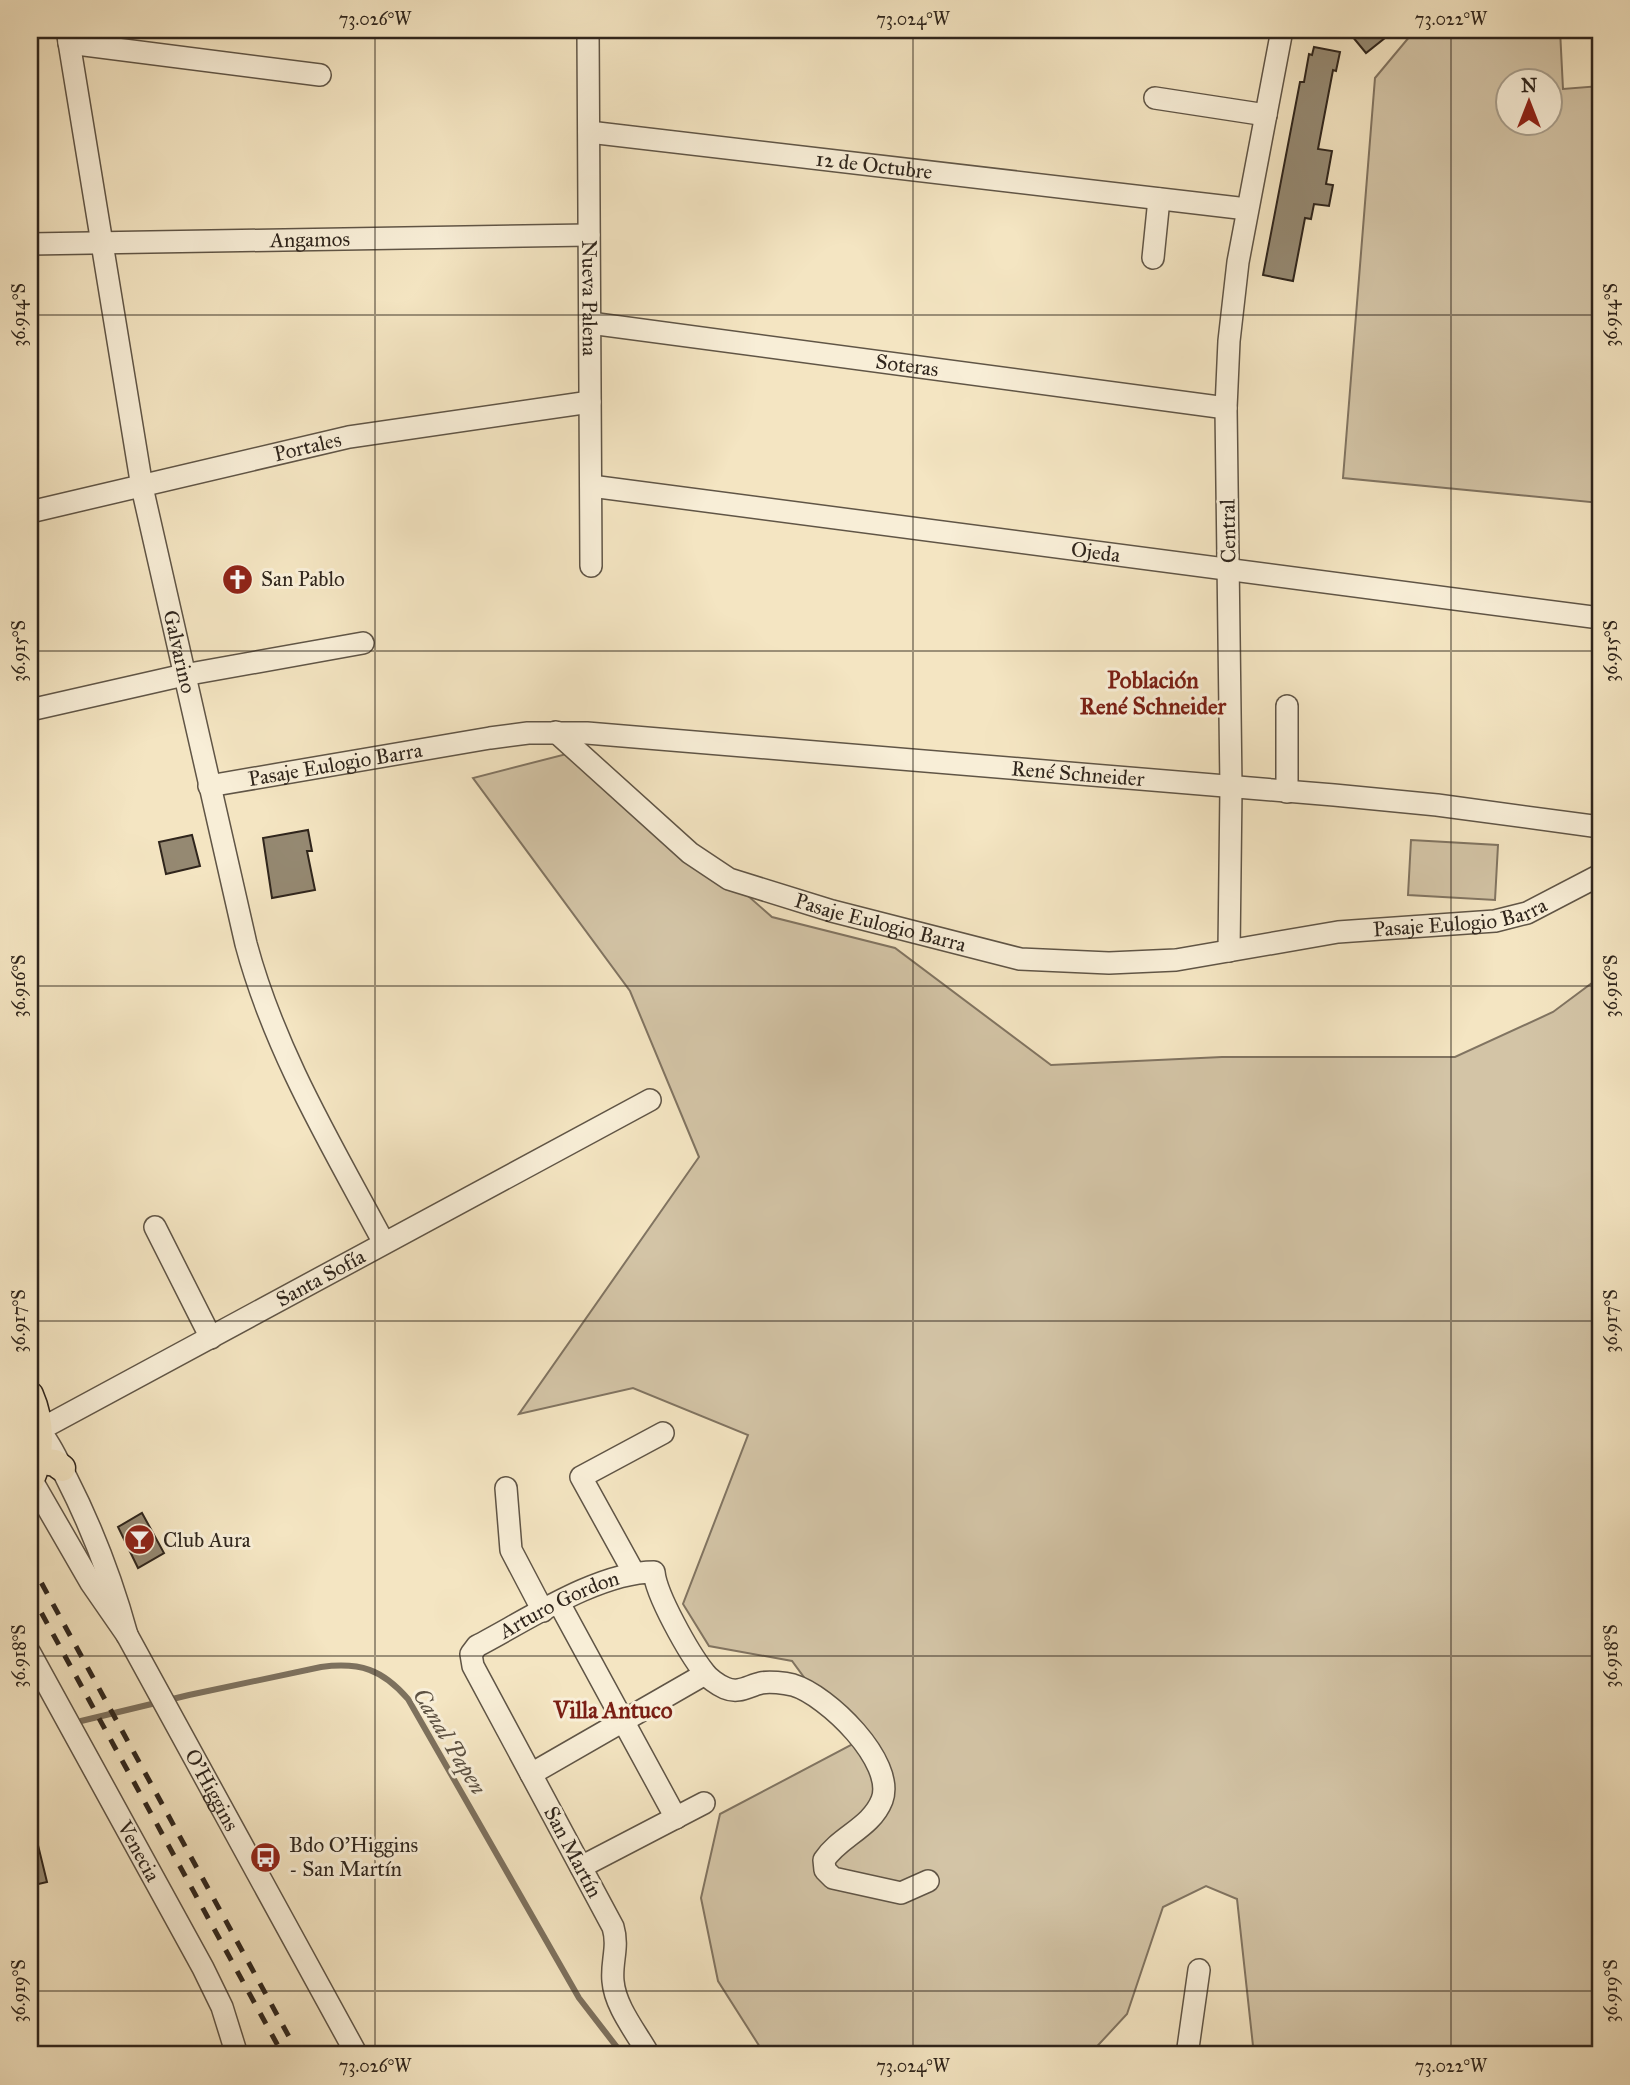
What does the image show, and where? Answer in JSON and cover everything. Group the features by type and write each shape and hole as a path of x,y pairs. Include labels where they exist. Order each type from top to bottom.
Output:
{"main road":[{"path":"30,1395 38,1418 37,1471"}],"street":[{"name":"Nueva Palena","path":"588,30 591,566"},
{"name":"Central","path":"1229,951 1231,788 1226,408 1230,317 1247,209 1282,30"},
{"path":"68,36 320,75"},
{"name":"Galvarino","path":"68,36 142,487 253,970 274,1030 305,1096 384,1243"},
{"path":"1155,98 1266,115"},
{"name":"12 de Octubre","path":"589,132 1247,209"},
{"path":"1153,258 1159,199"},
{"name":"Angamos","path":"30,244 589,235"},
{"name":"Soteras","path":"590,323 1226,408"},
{"name":"Portales","path":"30,512 349,437 590,402"},
{"name":"Ojeda","path":"591,486 1600,618"},
{"path":"30,710 184,675 363,643"},
{"path":"1287,706 1287,792"},
{"name":"René Schneider","path":"556,732 1437,805 1600,827"},
{"name":"Pasaje Eulogio Barra","path":"209,786 490,738 556,732 690,853 715,872 752,888 1020,959 1080,963 1143,963 1190,958 1338,932 1508,919 1546,905 1600,875"},
{"name":"Santa Sofía","path":"38,1430 650,1100"},
{"path":"155,1227 211,1338"},
{"path":"663,1433 581,1477 660,1596 705,1674 728,1689 741,1690 764,1682 793,1685 813,1695 838,1713 869,1751 884,1775 884,1796 872,1819 830,1851 824,1860 825,1870 834,1878 901,1893 929,1881"},
{"name":"O'Higgins","path":"37,1471 91,1583 127,1635 357,2055"},
{"name":"O'Higgins","path":"37,1471 90,1526 108,1570 127,1635"},
{"path":"506,1488 511,1550 551,1607 623,1721 676,1818"},
{"name":"Arturo Gordon","path":"471,1654 477,1646 595,1584 644,1573"},
{"name":"Venecia","path":"30,1653 214,1989 237,2055"},
{"name":"San Martín","path":"471,1654 473,1666 613,1927 616,1937 614,1990 649,2055"},
{"path":"531,1774 705,1674"},
{"path":"581,1867 704,1803"},
{"path":"1187,2055 1199,1970"}],"shaded area":[{"path":"1415,30 1560,30 1562,66 1494,66 1494,136 1564,136 1564,89 1600,86 1600,503 1343,478 1375,78"},
{"path":"582,750 772,917 895,948 1051,1065 1222,1057 1455,1057 1553,1012 1600,977 1600,2055 1254,2055 1237,1899 1206,1886 1163,1907 1127,2014 1089,2055 765,2055 718,1981 701,1898 720,1814 853,1744 792,1661 709,1646 683,1604 748,1435 633,1388 519,1414 699,1157 630,991 473,778"},
{"path":"1411,840 1498,845 1495,900 1408,895"}],"building":[{"path":"1347,30 1395,30 1366,53"},
{"path":"1314,47 1340,52 1336,71 1333,70 1318,149 1332,151 1326,184 1333,185 1329,206 1314,204 1311,219 1305,218 1293,281 1263,275 1300,82 1304,82 1309,54 1312,55"},
{"path":"308,830 312,851 307,851 315,890 272,898 263,838"},
{"path":"192,835 200,866 166,874 159,842"},
{"name":"Club Aura","path":"142,1513 164,1553 138,1568 118,1527"},
{"path":"36,1837 47,1882 30,1886 30,1838"}],"waterway":[{"name":"Canal Papen","path":"81,1721 321,1667 359,1667 379,1674 408,1699 579,1998 623,2055"}],"railway":[{"path":"30,1562 299,2055"},
{"path":"30,1592 283,2055"}],"place":[{"name":"San Pablo","path":"238,579"},
{"name":"Club Aura","path":"140,1540"},
{"name":"Bdo O'Higgins - San Martín","path":"266,1857"}],"district":[{"name":"Población René Schneider","path":"1153,693"},
{"name":"Villa Antuco","path":"613,1710"}]}
